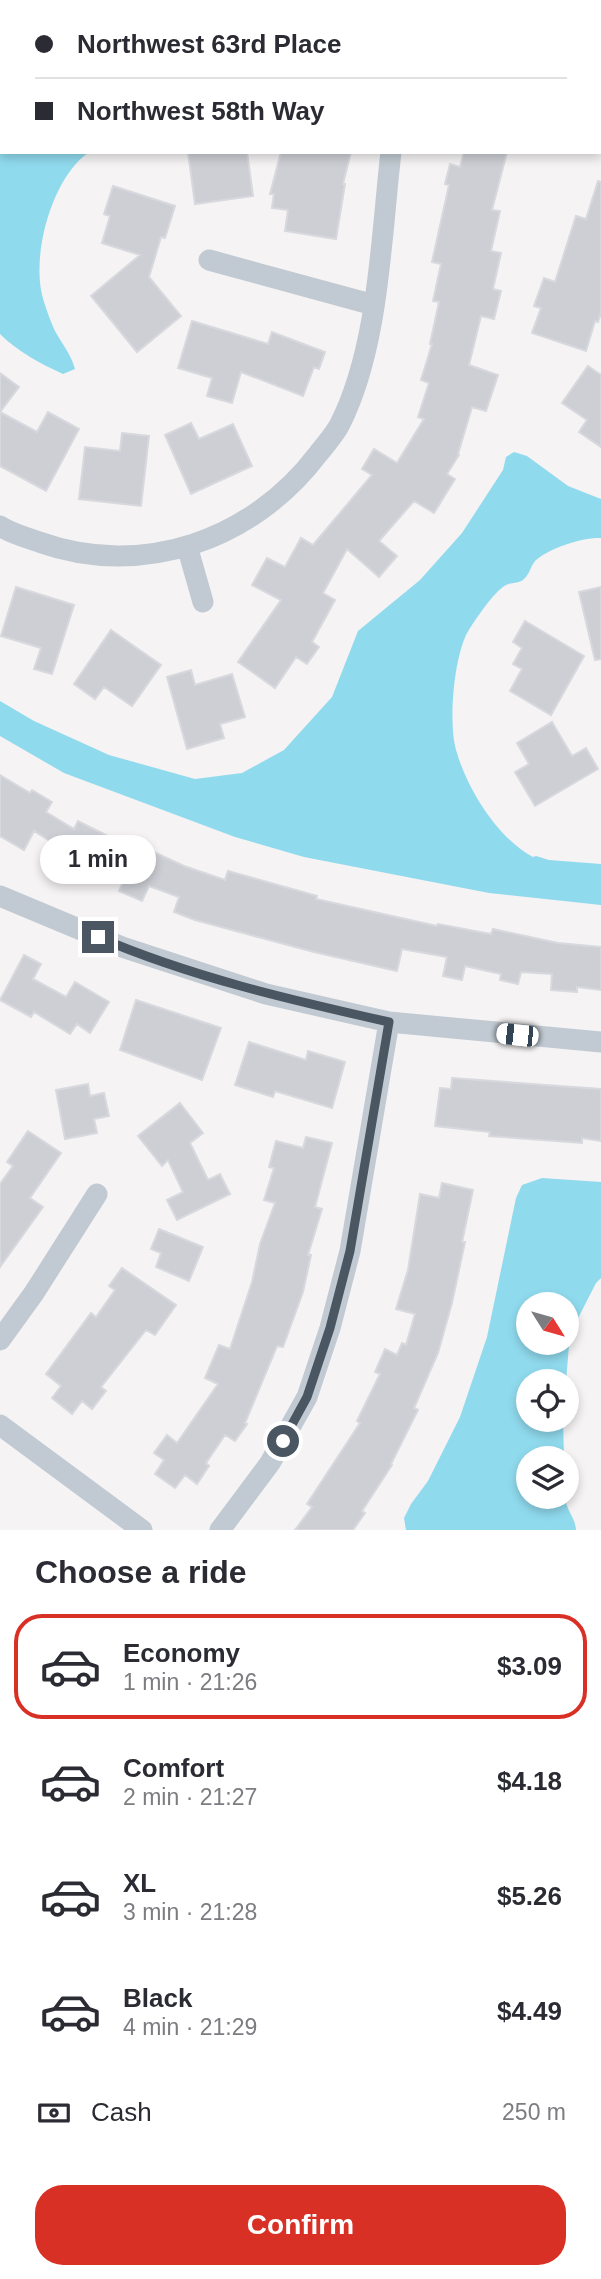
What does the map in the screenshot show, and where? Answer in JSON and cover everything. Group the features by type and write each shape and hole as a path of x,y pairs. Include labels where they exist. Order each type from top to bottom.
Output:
{"street":[{"path":"0,526 61,550 116,558 166,552 220,535 266,508 305,471 340,425 360,373 374,306 391,154"},
{"path":"209,260 374,306"},
{"path":"187,546 203,602"},
{"path":"0,896 122,947 266,994 389,1022 601,1042"},
{"path":"220,1530 270,1463 307,1397 330,1328 350,1251 389,1022"},
{"path":"0,1340 34,1293 97,1194"},
{"path":"0,1425 142,1530"}],"water":[{"path":"0,154 87,154 76,164 55,197 40,258 42,295 55,331 75,369 63,374 30,357 0,334"},
{"path":"514,452 527,456 568,486 601,499 601,538 576,541 542,556 534,562 523,580 501,588 478,616 466,635 458,659 452,720 455,746 466,778 484,809 520,848 533,857 601,864 601,905 489,893 304,857 235,837 64,773 0,736 0,701 34,721 109,755 195,779 242,773 284,750 332,697 358,631 420,580 462,533 503,470 506,457"},
{"path":"542,1178 601,1182 601,1278 579,1316 579,1292 516,1292 516,1355 568,1355 567,1369 516,1369 516,1432 563,1432 564,1446 516,1446 516,1509 568,1509 576,1530 406,1530 404,1518 428,1481 460,1417 487,1337 516,1198 522,1185"}],"building":[{"path":"188,154 247,154 253,196 195,204"},
{"path":"280,154 350,154 343,184 336,239 285,231 288,210 272,208 274,194 270,194"},
{"path":"463,154 506,154 492,210 500,211 491,251 501,253 493,289 501,291 494,319 481,316 469,365 498,375 486,411 472,407 459,455 447,474 455,479 434,513 414,501 379,541 397,556 379,577 347,549 323,593 335,600 312,642 319,647 307,664 296,657 275,688 238,662 281,600 252,585 267,558 285,567 301,538 313,545 372,475 362,469 374,449 397,463 424,419 418,417 429,383 421,380 432,344 439,302 433,301 441,264 432,262 449,185 445,184 450,164 460,167"},
{"path":"598,181 601,182 601,313 598,322 595,321 586,351 532,333 541,308 534,306 544,278 555,282 576,216 586,219"},
{"path":"113,186 175,206 165,238 161,237 149,277 181,316 137,352 91,296 140,255 102,243 110,216 104,214"},
{"path":"192,321 268,344 272,332 325,352 319,369 314,367 303,396 241,372 232,403 207,396 212,378 178,368"},
{"path":"588,366 601,375 601,447 579,432 587,420 562,403"},
{"path":"0,373 19,387 0,412"},
{"path":"0,412 37,432 48,412 79,429 46,491 0,466"},
{"path":"191,423 199,439 233,424 252,466 191,494 165,435"},
{"path":"122,433 149,436 141,506 79,499 85,447 120,451"},
{"path":"16,587 74,605 52,674 34,669 41,648 1,636"},
{"path":"601,587 601,659 595,660 579,592"},
{"path":"525,621 584,656 551,715 510,691 522,669 513,664 522,648 513,642"},
{"path":"111,630 161,665 132,706 104,687 95,699 74,684"},
{"path":"191,670 195,685 232,674 245,717 220,724 224,738 187,749 167,677"},
{"path":"552,722 572,756 586,748 598,769 535,806 515,772 529,764 517,743"},
{"path":"0,775 30,793 32,790 52,802 46,812 74,829 78,821 126,845 128,840 184,866 225,880 228,871 317,896 316,899 437,926 438,924 491,934 493,929 558,943 601,947 601,990 577,987 577,992 551,990 552,974 521,972 518,984 500,980 501,974 465,966 462,980 443,976 447,957 402,949 397,971 195,920 174,912 179,897 149,886 142,901 119,891 125,878 97,865 90,881 68,870 75,857 34,831 24,850 0,836"},
{"path":"24,955 41,964 33,979 66,997 75,982 109,1002 90,1033 77,1024 70,1034 34,1012 31,1017 0,1000"},
{"path":"136,1000 221,1028 202,1080 120,1050"},
{"path":"249,1042 306,1060 308,1051 345,1062 332,1108 275,1091 273,1097 235,1085"},
{"path":"452,1078 601,1089 601,1141 582,1138 582,1143 489,1136 490,1132 435,1126 440,1088 451,1089"},
{"path":"88,1084 90,1096 104,1093 109,1116 94,1119 97,1133 65,1139 56,1090"},
{"path":"180,1103 203,1133 190,1143 208,1180 220,1174 230,1194 177,1220 167,1200 183,1192 168,1160 162,1166 138,1136"},
{"path":"28,1131 61,1153 30,1198 43,1207 0,1267 0,1184 13,1166 7,1162"},
{"path":"306,1137 332,1143 315,1207 322,1209 308,1255 311,1255 303,1292 283,1347 277,1346 245,1423 247,1424 235,1441 225,1435 206,1463 209,1466 197,1484 185,1475 175,1488 155,1474 164,1460 154,1453 167,1435 177,1443 218,1384 205,1378 219,1345 230,1349 252,1282 260,1244 275,1203 264,1200 274,1168 269,1167 276,1141 303,1148"},
{"path":"442,1183 473,1190 452,1303 438,1353 414,1408 418,1410 392,1465 353,1530 295,1530 312,1507 307,1504 360,1423 357,1421 380,1374 375,1372 385,1349 397,1355 402,1343 406,1345 415,1314 396,1309 408,1270 420,1194 439,1198"},
{"path":"159,1229 203,1247 189,1281 156,1267 161,1253 151,1249"},
{"path":"122,1268 176,1305 155,1335 146,1330 101,1387 106,1391 92,1409 82,1401 72,1414 52,1398 61,1386 46,1374 91,1313 96,1317 115,1290 109,1286"}],"route":[{"path":"98,937 266,994 389,1022 350,1251 330,1328 307,1397 283,1441"}]}
